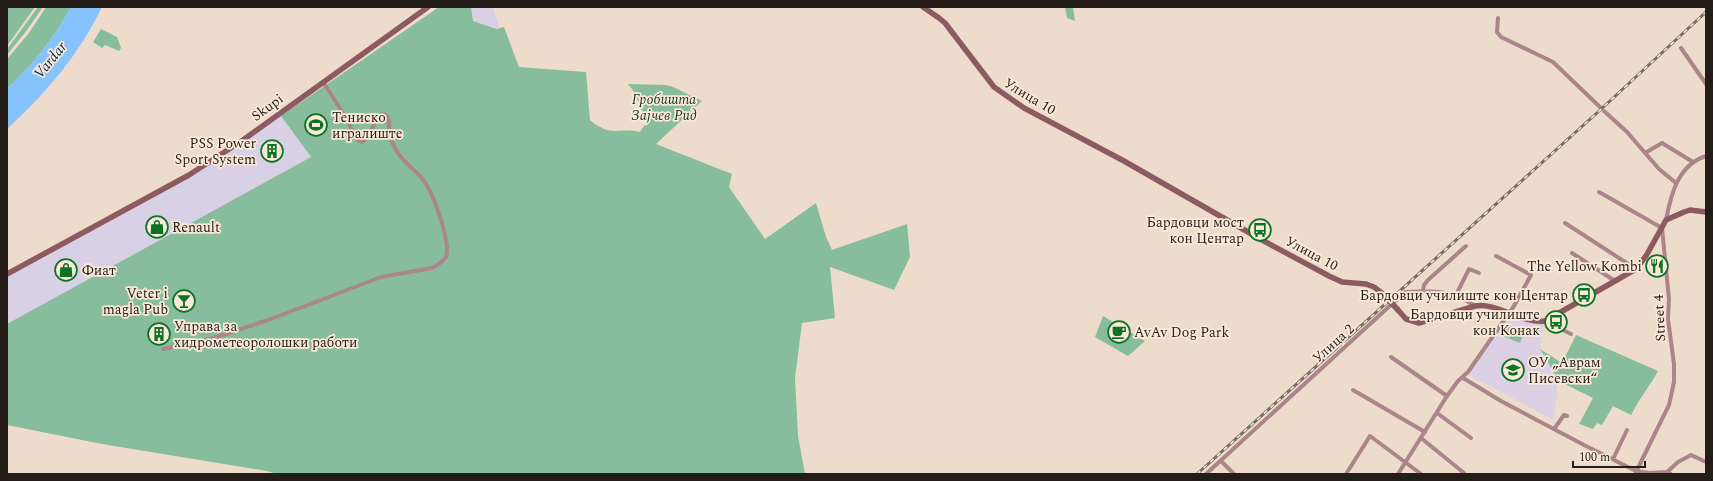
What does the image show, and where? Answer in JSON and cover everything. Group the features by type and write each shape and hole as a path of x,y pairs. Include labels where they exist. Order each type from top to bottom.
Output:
{"street":[{"name":"Skupi","path":"7,274 189,175 242,140 428,7"},
{"name":"Улица 10","path":"923,7 945,23 994,87 1024,108 1124,160 1262,240 1329,276 1342,282 1366,284 1374,287 1383,294 1406,319 1419,323 1475,306 1490,307 1538,322 1545,321"},
{"path":"1498,18 1497,32 1501,37 1553,62 1627,132 1645,154 1676,183"},
{"path":"1681,48 1706,84"},
{"path":"164,348 214,338 271,319 381,277 432,268 439,265 445,258 447,251 446,241 433,199 426,184 397,152 389,133 390,122 388,116 384,114 380,115 366,140 358,142 341,109 323,82"},
{"path":"1645,154 1662,143 1693,162"},
{"path":"1545,321 1636,269 1646,256 1666,220 1676,183 1693,162 1706,156"},
{"path":"1599,192 1662,228"},
{"path":"1666,220 1690,210 1706,212"},
{"path":"1565,223 1636,269"},
{"name":"Street 4","path":"1636,472 1668,405 1674,382 1674,364 1668,319 1669,299 1662,228"},
{"path":"1423,291 1424,285 1428,280 1466,246"},
{"path":"1572,253 1615,281"},
{"path":"1398,474 1447,396 1458,381 1463,378 1508,313 1531,275 1496,256"},
{"path":"1456,295 1469,269 1480,273"},
{"name":"Улица 2","path":"1206,474 1405,292 1440,292 1456,295 1475,306"},
{"path":"1545,321 1571,334"},
{"path":"1391,357 1447,396"},
{"path":"1463,378 1501,401 1636,472 1669,473 1678,462 1691,455 1706,462"},
{"path":"1353,390 1425,432"},
{"path":"1437,413 1471,438"},
{"path":"1554,429 1564,415 1567,416"},
{"path":"1613,459 1627,430"},
{"path":"1346,474 1370,436 1421,474"},
{"path":"1421,438 1464,473"},
{"path":"1221,460 1234,474"}],"shaded area":[{"path":"471,7 493,7 500,29 473,21"},
{"path":"279,113 311,157 7,324 7,271 10,269 11,271 167,188"},
{"name":"ОУ „Аврам Писевски“","path":"1508,315 1544,324 1540,349 1557,376 1557,395 1553,420 1469,375"}],"green space":[{"path":"7,7 35,7 7,46"},
{"path":"38,7 43,7 7,55 7,49"},
{"path":"46,7 71,7 58,29 42,51 7,89 7,59 29,33"},
{"name":"Гробишта Зајчев Рид","path":"439,7 471,7 473,21 497,29 504,27 519,67 586,72 590,120 604,129 640,132 646,123 637,97 628,84 665,85 673,87 702,101 656,144 732,174 729,187 765,239 816,203 826,237 832,250 907,224 910,257 894,290 830,267 835,318 802,323 795,378 798,436 805,474 277,474 267,471 102,444 7,425 7,324 311,157 281,116"},
{"path":"1065,7 1073,7 1075,21 1067,18"},
{"path":"101,29 117,37 121,48 119,51 105,45 102,48 93,42"},
{"path":"1103,316 1145,341 1128,356 1095,337"},
{"path":"1507,326 1524,333 1520,343 1503,336"},
{"path":"1576,335 1658,371 1631,415 1613,406 1602,425 1597,423 1593,429 1579,424 1593,398 1557,380 1540,349 1562,363"}],"water":[{"name":"Vardar","path":"71,7 102,7 83,42 72,57 48,87 7,129 7,89 42,51 58,29"}],"railway":[{"path":"1197,474 1598,112 1706,12"}],"place":[{"name":"Тениско игралиште","path":"316,125"},
{"name":"PSS Power Sport System","path":"272,151"},
{"name":"Renault","path":"157,227"},
{"name":"Бардовци мост кон Центар","path":"1260,230"},
{"name":"The Yellow Kombi","path":"1657,266"},
{"name":"Фиат","path":"66,270"},
{"name":"Бардовци училиште кон Центар","path":"1584,295"},
{"name":"Veter i magla Pub","path":"184,301"},
{"name":"Бардовци училиште кон Конак","path":"1556,322"},
{"name":"AvAv Dog Park","path":"1119,332"},
{"name":"Управа за хидрометеоролошки работи","path":"159,334"},
{"name":"ОУ „Аврам Писевски“","path":"1513,370"}]}
